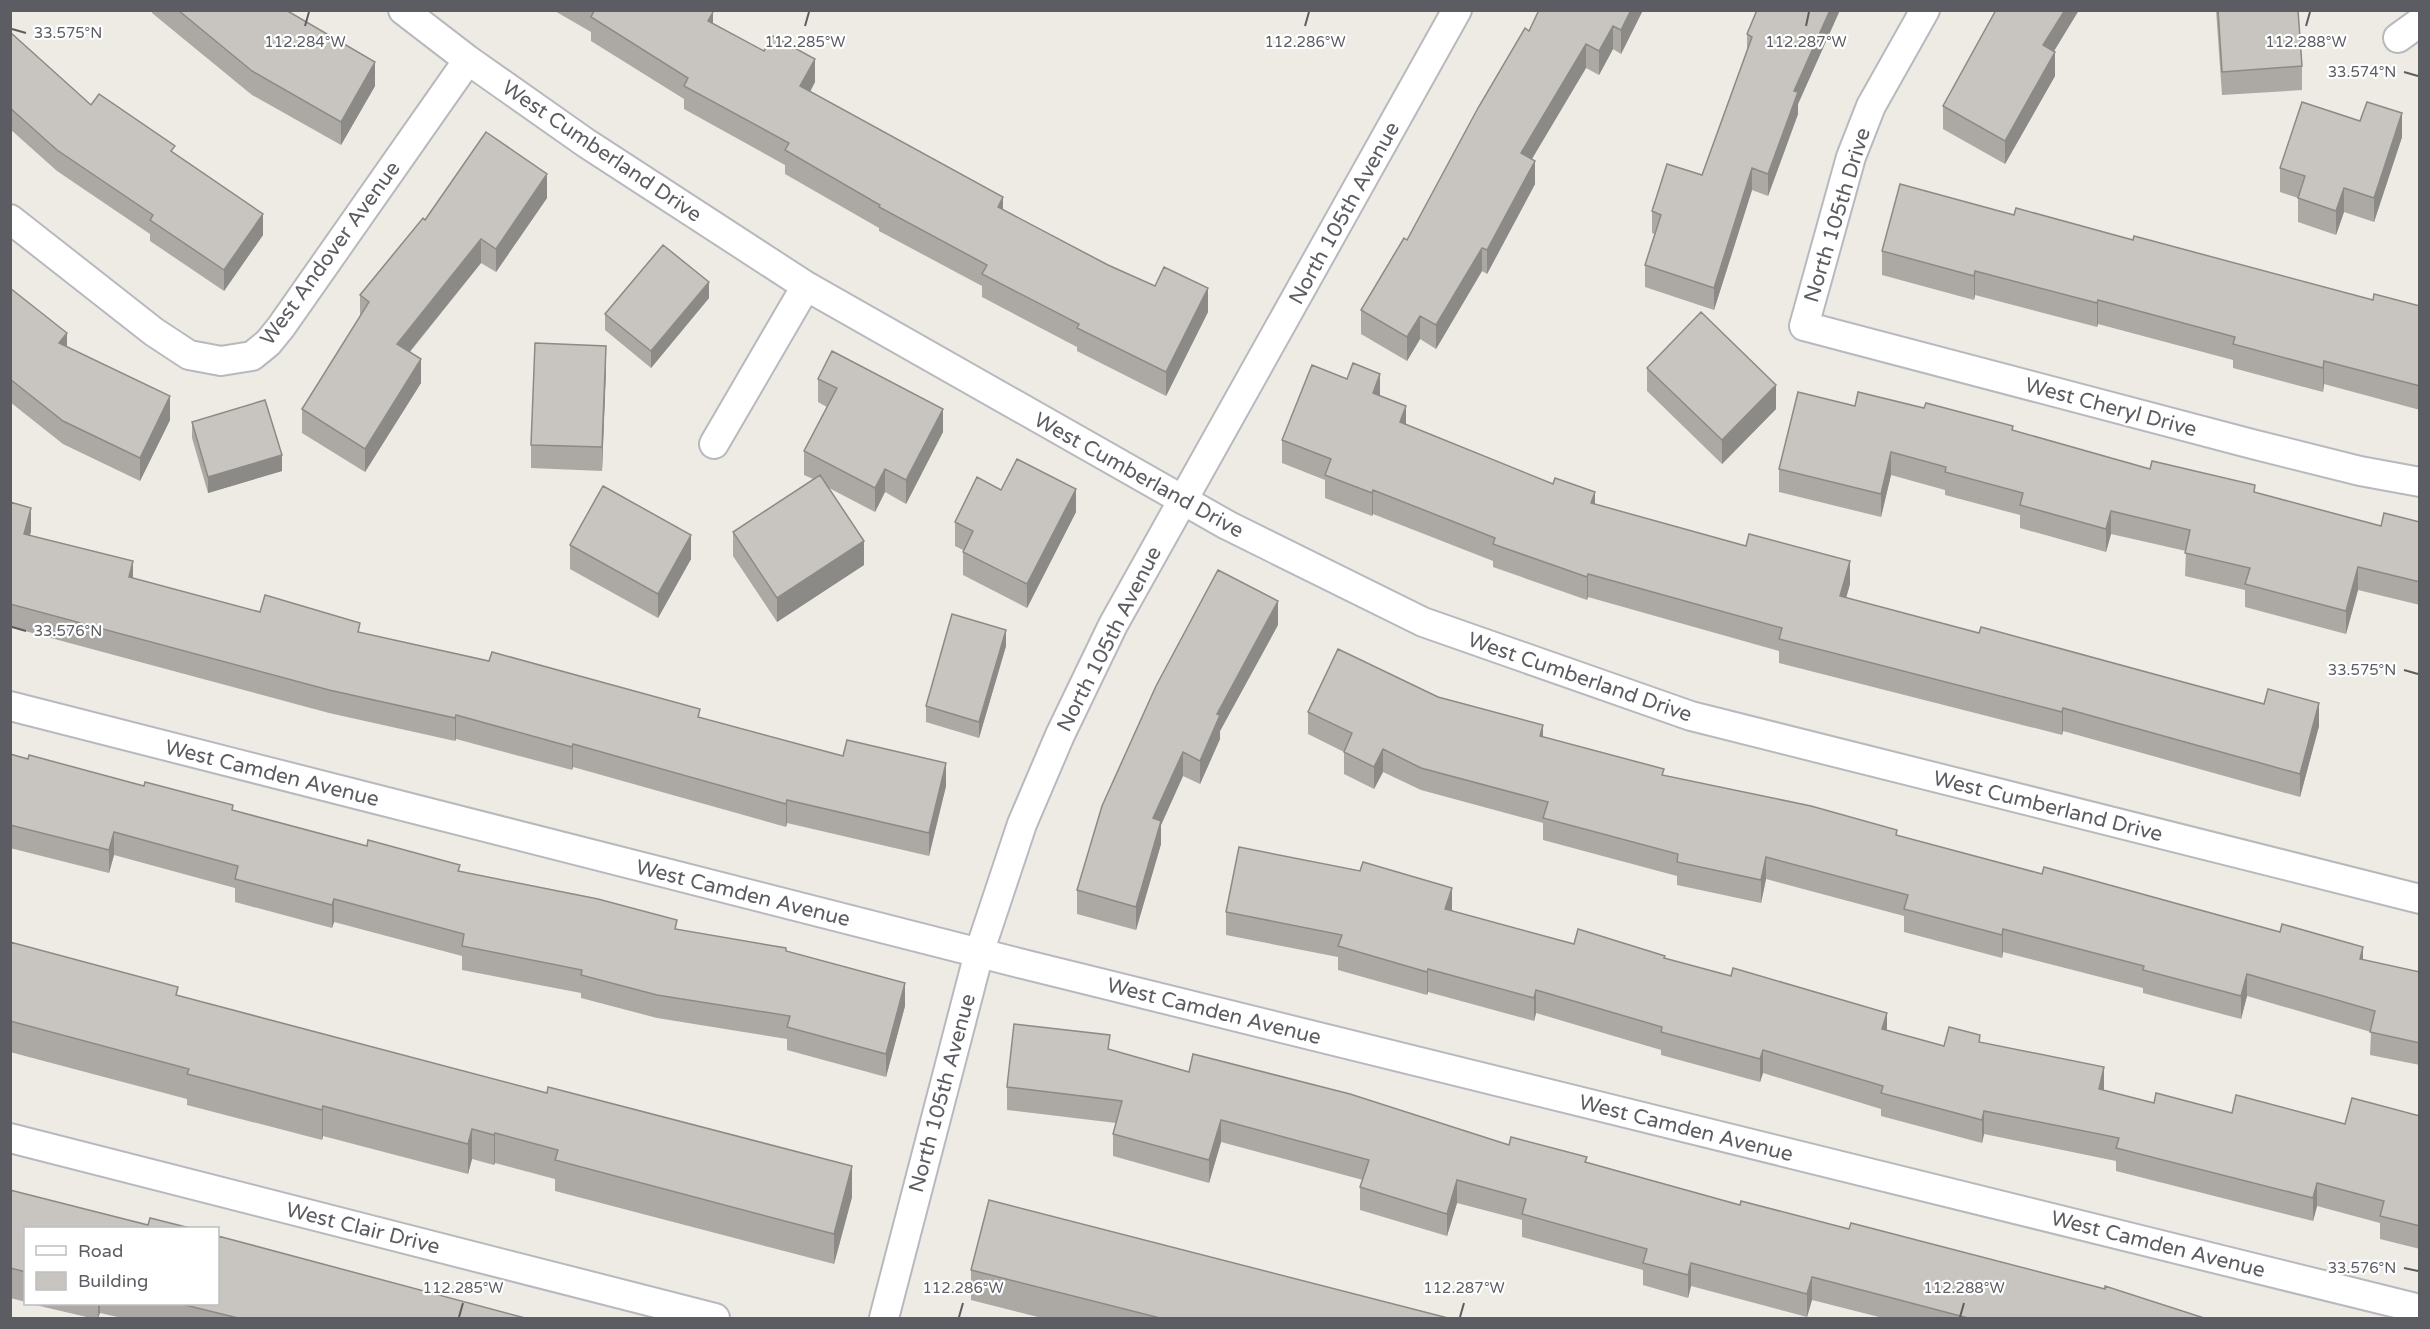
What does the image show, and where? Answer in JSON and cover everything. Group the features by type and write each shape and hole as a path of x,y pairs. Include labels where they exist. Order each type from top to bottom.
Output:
{"street":[{"name":"West Cumberland Drive","path":"403,10 468,60 586,143 806,286 1227,525 1423,622 1691,716 2420,899"},
{"name":"North 105th Avenue","path":"884,1318 979,953 1022,824 1074,704 1113,625 1457,10"},
{"name":"North 105th Drive","path":"1804,326 1851,157 1871,106 1925,10"},
{"name":"West Andover Avenue","path":"10,219 154,333 189,355 220,361 252,356 268,343 281,327 468,60"},
{"path":"714,444 806,286"},
{"name":"West Cheryl Drive","path":"1804,326 2252,444 2360,471 2420,482"},
{"name":"West Camden Avenue","path":"10,706 979,953 2420,1309"},
{"name":"West Clair Drive","path":"10,1138 716,1318"}],"building":[{"path":"178,10 286,10 375,62 341,122 252,71"},
{"path":"593,10 711,10 713,12 708,21 764,51 773,36 815,59 800,86 1003,197 998,207 1108,265 1155,286 1164,267 1208,288 1166,372 1077,328 1079,324 982,274 987,265 879,207 880,205 785,150 789,143 684,86 688,78 591,17"},
{"path":"1539,10 1631,10 1621,30 1613,26 1599,51 1586,44 1521,153 1535,161 1487,250 1482,248 1436,325 1420,316 1407,337 1361,310 1404,238 1407,240 1478,108 1525,28 1529,31"},
{"path":"1757,10 1830,10 1794,91 1798,92 1768,174 1752,168 1714,288 1645,265 1661,215 1652,211 1667,164 1702,175 1752,37 1747,34"},
{"path":"1996,10 2065,10 2043,45 2055,52 2005,141 1943,106"},
{"path":"2218,10 2298,10 2302,66 2222,72"},
{"path":"10,32 91,105 99,94 175,146 171,151 263,214 224,270 150,220 153,215 57,150 10,108"},
{"path":"2302,102 2360,121 2367,102 2402,113 2374,198 2344,188 2336,211 2298,198 2305,176 2280,168"},
{"path":"486,132 547,174 496,249 481,239 397,344 421,359 365,449 302,409 369,302 360,295 423,218 425,220"},
{"path":"1900,184 2014,215 2016,208 2133,240 2134,236 2373,300 2374,294 2420,306 2420,386 2324,361 2323,368 2233,344 2235,337 2098,300 2097,303 1975,271 1974,276 1882,251"},
{"path":"663,245 709,282 651,351 605,314"},
{"path":"10,288 67,333 59,343 170,396 140,458 63,421 10,379"},
{"path":"1701,312 1776,385 1722,440 1647,368"},
{"path":"535,343 606,346 602,447 531,445"},
{"path":"832,351 943,409 906,480 885,469 875,488 804,451 837,388 818,379"},
{"path":"1353,363 1380,374 1373,393 1406,406 1400,422 1553,484 1555,478 1595,492 1591,503 1746,546 1749,534 1850,561 1840,596 1979,633 1981,627 2264,704 2268,689 2319,703 2300,774 2063,708 2062,712 1779,639 1782,628 1588,574 1587,577 1493,544 1495,538 1373,490 1372,493 1325,475 1331,459 1282,440 1312,365 1347,379"},
{"path":"1798,392 1855,406 1858,392 1924,408 1926,403 2013,426 2012,430 2150,469 2152,461 2255,485 2254,492 2381,526 2384,513 2420,522 2420,582 2358,567 2346,611 2245,584 2250,568 2185,553 2190,530 2111,511 2106,529 2020,505 2023,493 1945,472 1946,467 1891,452 1881,494 1779,469"},
{"path":"265,400 282,455 208,477 192,422"},
{"path":"1017,459 1076,489 1027,584 963,552 973,531 955,522 977,477 1001,490"},
{"path":"820,475 864,541 777,598 733,532"},
{"path":"603,486 691,535 658,594 570,545"},
{"path":"10,502 31,508 24,534 133,561 129,577 260,612 265,595 360,623 358,632 489,661 492,652 700,709 698,717 843,756 847,740 946,763 929,833 787,800 786,804 573,744 572,747 456,715 455,718 329,690 10,604"},
{"path":"1218,570 1278,601 1217,714 1220,715 1200,761 1183,752 1153,818 1161,821 1136,907 1077,890 1102,806 1156,686"},
{"path":"952,614 1006,630 979,722 926,706"},
{"path":"1338,649 1438,697 1543,725 1540,736 1664,769 1662,775 1811,806 1897,830 1896,835 2042,874 2044,867 2280,932 2282,924 2363,947 2360,959 2420,972 2420,1043 2370,1032 2375,1011 2247,974 2241,996 2143,970 2144,966 2003,929 2002,935 1904,909 1908,895 1766,857 1761,880 1677,862 1678,854 1543,818 1548,802 1421,768 1383,749 1374,767 1344,752 1352,733 1308,712"},
{"path":"10,754 28,759 29,755 144,786 145,782 233,805 232,810 367,846 368,840 460,865 458,871 598,899 677,920 675,929 786,948 786,951 905,983 886,1054 787,1027 790,1016 657,995 581,975 582,970 462,946 464,934 334,899 332,905 235,879 238,866 114,832 109,850 10,825"},
{"path":"1239,847 1360,871 1363,862 1452,888 1445,909 1574,944 1578,929 1665,956 1664,958 1731,976 1733,968 1887,1013 1882,1029 1944,1046 1949,1027 1980,1035 1979,1042 2104,1067 2099,1089 2154,1103 2156,1093 2232,1113 2236,1095 2345,1124 2352,1098 2420,1116 2420,1226 2380,1216 2384,1201 2317,1183 2313,1198 2116,1148 2119,1138 1984,1111 1982,1120 1881,1093 1883,1086 1763,1050 1760,1059 1661,1032 1662,1027 1536,990 1534,998 1428,969 1427,972 1338,946 1342,935 1226,912"},
{"path":"10,942 178,987 176,995 547,1093 548,1087 852,1166 834,1234 555,1160 558,1150 495,1133 494,1135 472,1129 468,1144 323,1106 322,1110 187,1074 189,1069 10,1021"},
{"path":"1014,1024 1110,1035 1108,1049 1189,1072 1193,1054 1350,1094 1509,1145 1511,1137 1587,1157 1585,1162 1740,1205 1741,1201 1849,1229 1851,1223 2105,1289 2105,1286 2204,1318 1968,1318 1812,1277 1807,1294 1691,1263 1688,1275 1643,1263 1647,1249 1522,1214 1526,1199 1457,1180 1447,1214 1360,1187 1369,1160 1221,1120 1209,1160 1113,1134 1122,1101 1007,1087"},
{"path":"10,1190 148,1225 150,1218 186,1227 24,1227 24,1272 10,1268"},
{"path":"989,1200 1448,1318 1160,1318 971,1270"},
{"path":"219,1236 525,1318 238,1318 185,1305 219,1305"}]}
